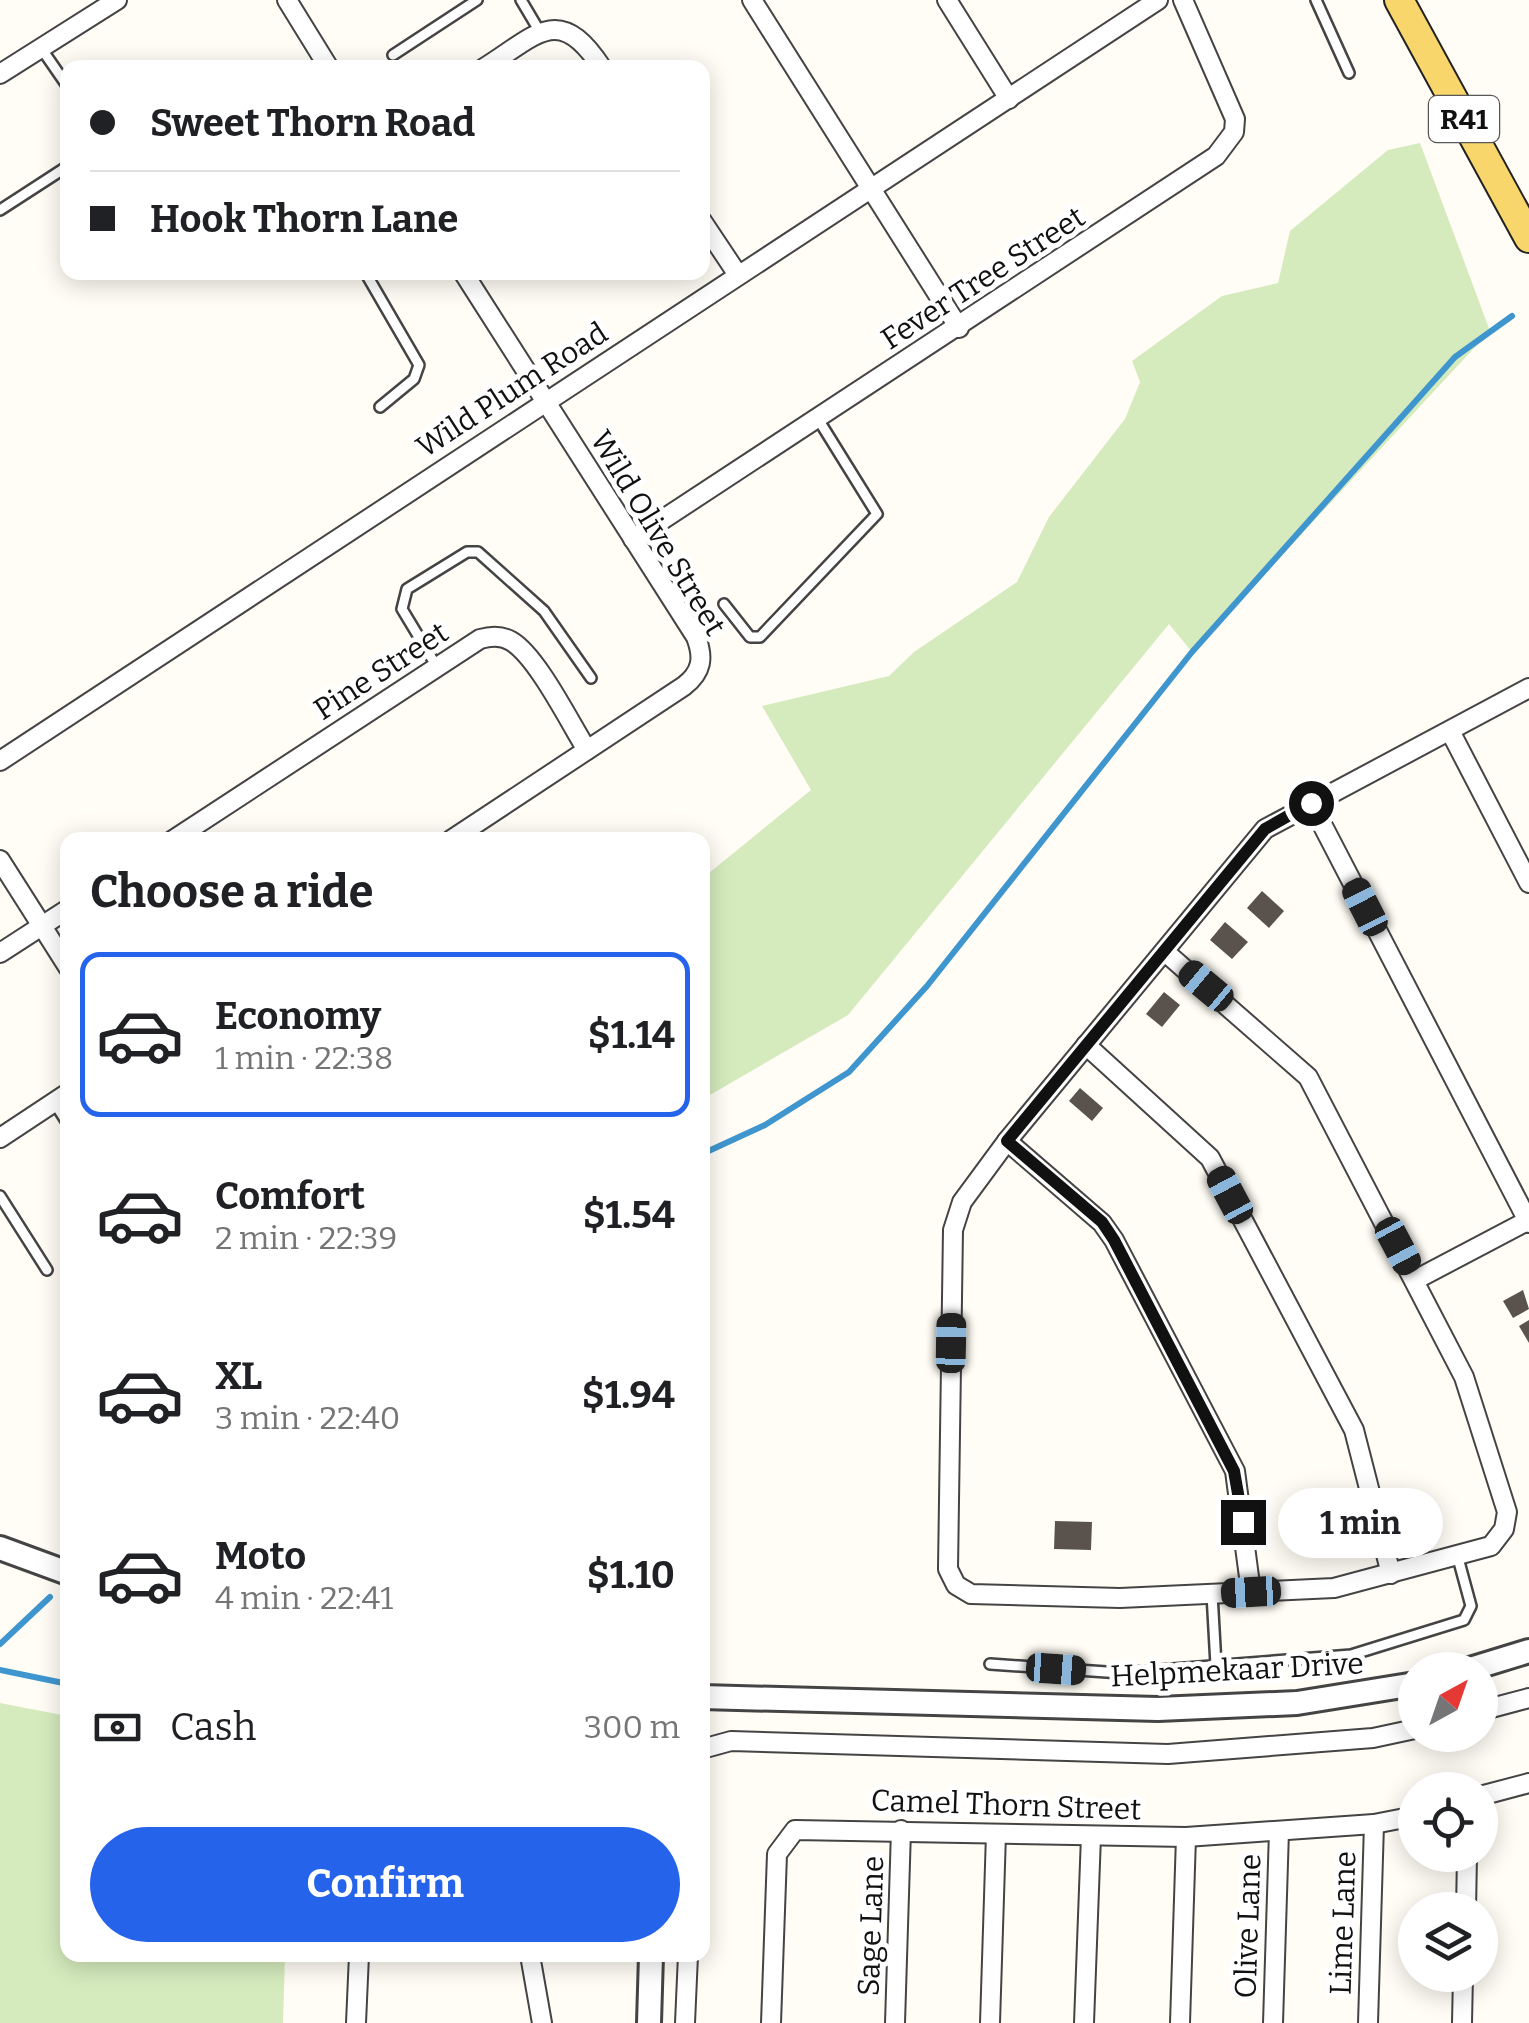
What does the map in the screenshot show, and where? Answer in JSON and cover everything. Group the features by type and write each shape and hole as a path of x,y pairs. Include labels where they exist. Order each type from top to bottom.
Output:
{"main road":[{"name":"R41","path":"1399,0 1529,238"}],"street":[{"path":"0,74 117,0"},
{"path":"287,0 324,60"},
{"path":"752,0 959,328"},
{"path":"947,0 1009,100"},
{"name":"Wild Plum Road","path":"0,761 870,185 1009,100 1158,0"},
{"name":"Fever Tree Street","path":"633,539 959,328 1227,146 1235,119 1182,0"},
{"path":"497,60 540,33 560,28 579,36 596,60"},
{"path":"710,233 738,275"},
{"name":"Wild Olive Street","path":"463,832 684,686 700,667 696,637 468,280"},
{"name":"Pine Street","path":"184,832 480,638 507,638 524,652 587,750"},
{"path":"1164,951 1302,1070 1468,1384 1507,1519 1501,1536 1491,1546 1458,1558 1334,1588 1212,1594 970,1594 951,1577 948,1569 952,1230 962,1202 1007,1141 1086,1045 1265,829 1529,688"},
{"path":"1450,731 1529,883"},
{"path":"1311,803 1529,1221 1416,1280"},
{"path":"0,860 60,954"},
{"path":"0,953 60,914"},
{"path":"1086,1045 1210,1158 1354,1430 1392,1574"},
{"path":"0,1138 60,1099"},
{"path":"1007,1141 1102,1222 1114,1240 1234,1471 1251,1592"},
{"path":"0,1548 60,1569"},
{"path":"1498,1661 1529,1651"},
{"name":"Helpmekaar Drive","path":"710,1698 1158,1708 1297,1703 1398,1687"},
{"path":"1498,1706 1529,1698"},
{"path":"710,1748 731,1741 1168,1754 1373,1738 1398,1733"},
{"path":"1498,1791 1529,1783"},
{"name":"Camel Thorn Street","path":"771,2023 775,1875 784,1839 805,1827 1186,1836 1398,1819"},
{"name":"Lime Lane","path":"1368,2023 1374,1824"},
{"name":"Sage Lane","path":"895,2023 901,1830"},
{"name":"Olive Lane","path":"1273,2023 1279,1831"},
{"path":"990,2023 996,1834"},
{"path":"1084,2023 1091,1836"},
{"path":"1180,2023 1186,1836"},
{"path":"356,2023 359,1962"},
{"path":"531,1962 542,2023"},
{"path":"649,2023 652,1962"},
{"path":"685,2023 688,1962"},
{"path":"1462,2023 1463,1992"}],"lane":[{"path":"394,54 477,0"},
{"path":"521,0 540,33"},
{"path":"1316,0 1348,73"},
{"path":"41,48 60,75"},
{"path":"0,210 60,171"},
{"path":"370,280 419,365 414,379 380,407"},
{"path":"724,604 750,637 760,637 874,521 876,508 818,419"},
{"path":"437,667 402,609 401,598 407,588 467,552 478,552 544,611 591,678"},
{"path":"0,1196 47,1270"},
{"path":"990,1664 1110,1673 1351,1655 1462,1622 1471,1606 1458,1558"},
{"path":"1212,1594 1216,1665"}],"green space":[{"path":"1420,143 1490,331 1192,652 1169,624 848,1015 710,1095 710,872 811,790 762,706 889,676 914,652 1017,582 1049,517 1125,419 1140,382 1132,361 1222,296 1278,283 1290,231 1388,150"},
{"path":"0,1703 60,1715 60,1962 285,1962 283,2023 0,2023"}],"building":[{"path":"1262,891 1284,911 1269,928 1247,908"},
{"path":"1225,922 1248,942 1232,959 1210,940"},
{"path":"1164,992 1180,1005 1162,1027 1146,1014"},
{"path":"1080,1088 1103,1108 1092,1121 1069,1101"},
{"path":"1523,1290 1529,1309 1513,1318 1503,1301"},
{"path":"1529,1320 1529,1343 1519,1326"},
{"path":"1055,1521 1092,1522 1091,1550 1054,1549"}],"waterway":[{"path":"710,1150 765,1125 849,1072 927,986 1192,652 1455,357 1512,316"},
{"path":"0,1644 50,1597"},
{"path":"0,1670 60,1682"}],"route":[{"path":"1243,1522 1234,1471 1114,1240 1102,1222 1007,1141 1265,829 1311,803"}]}
